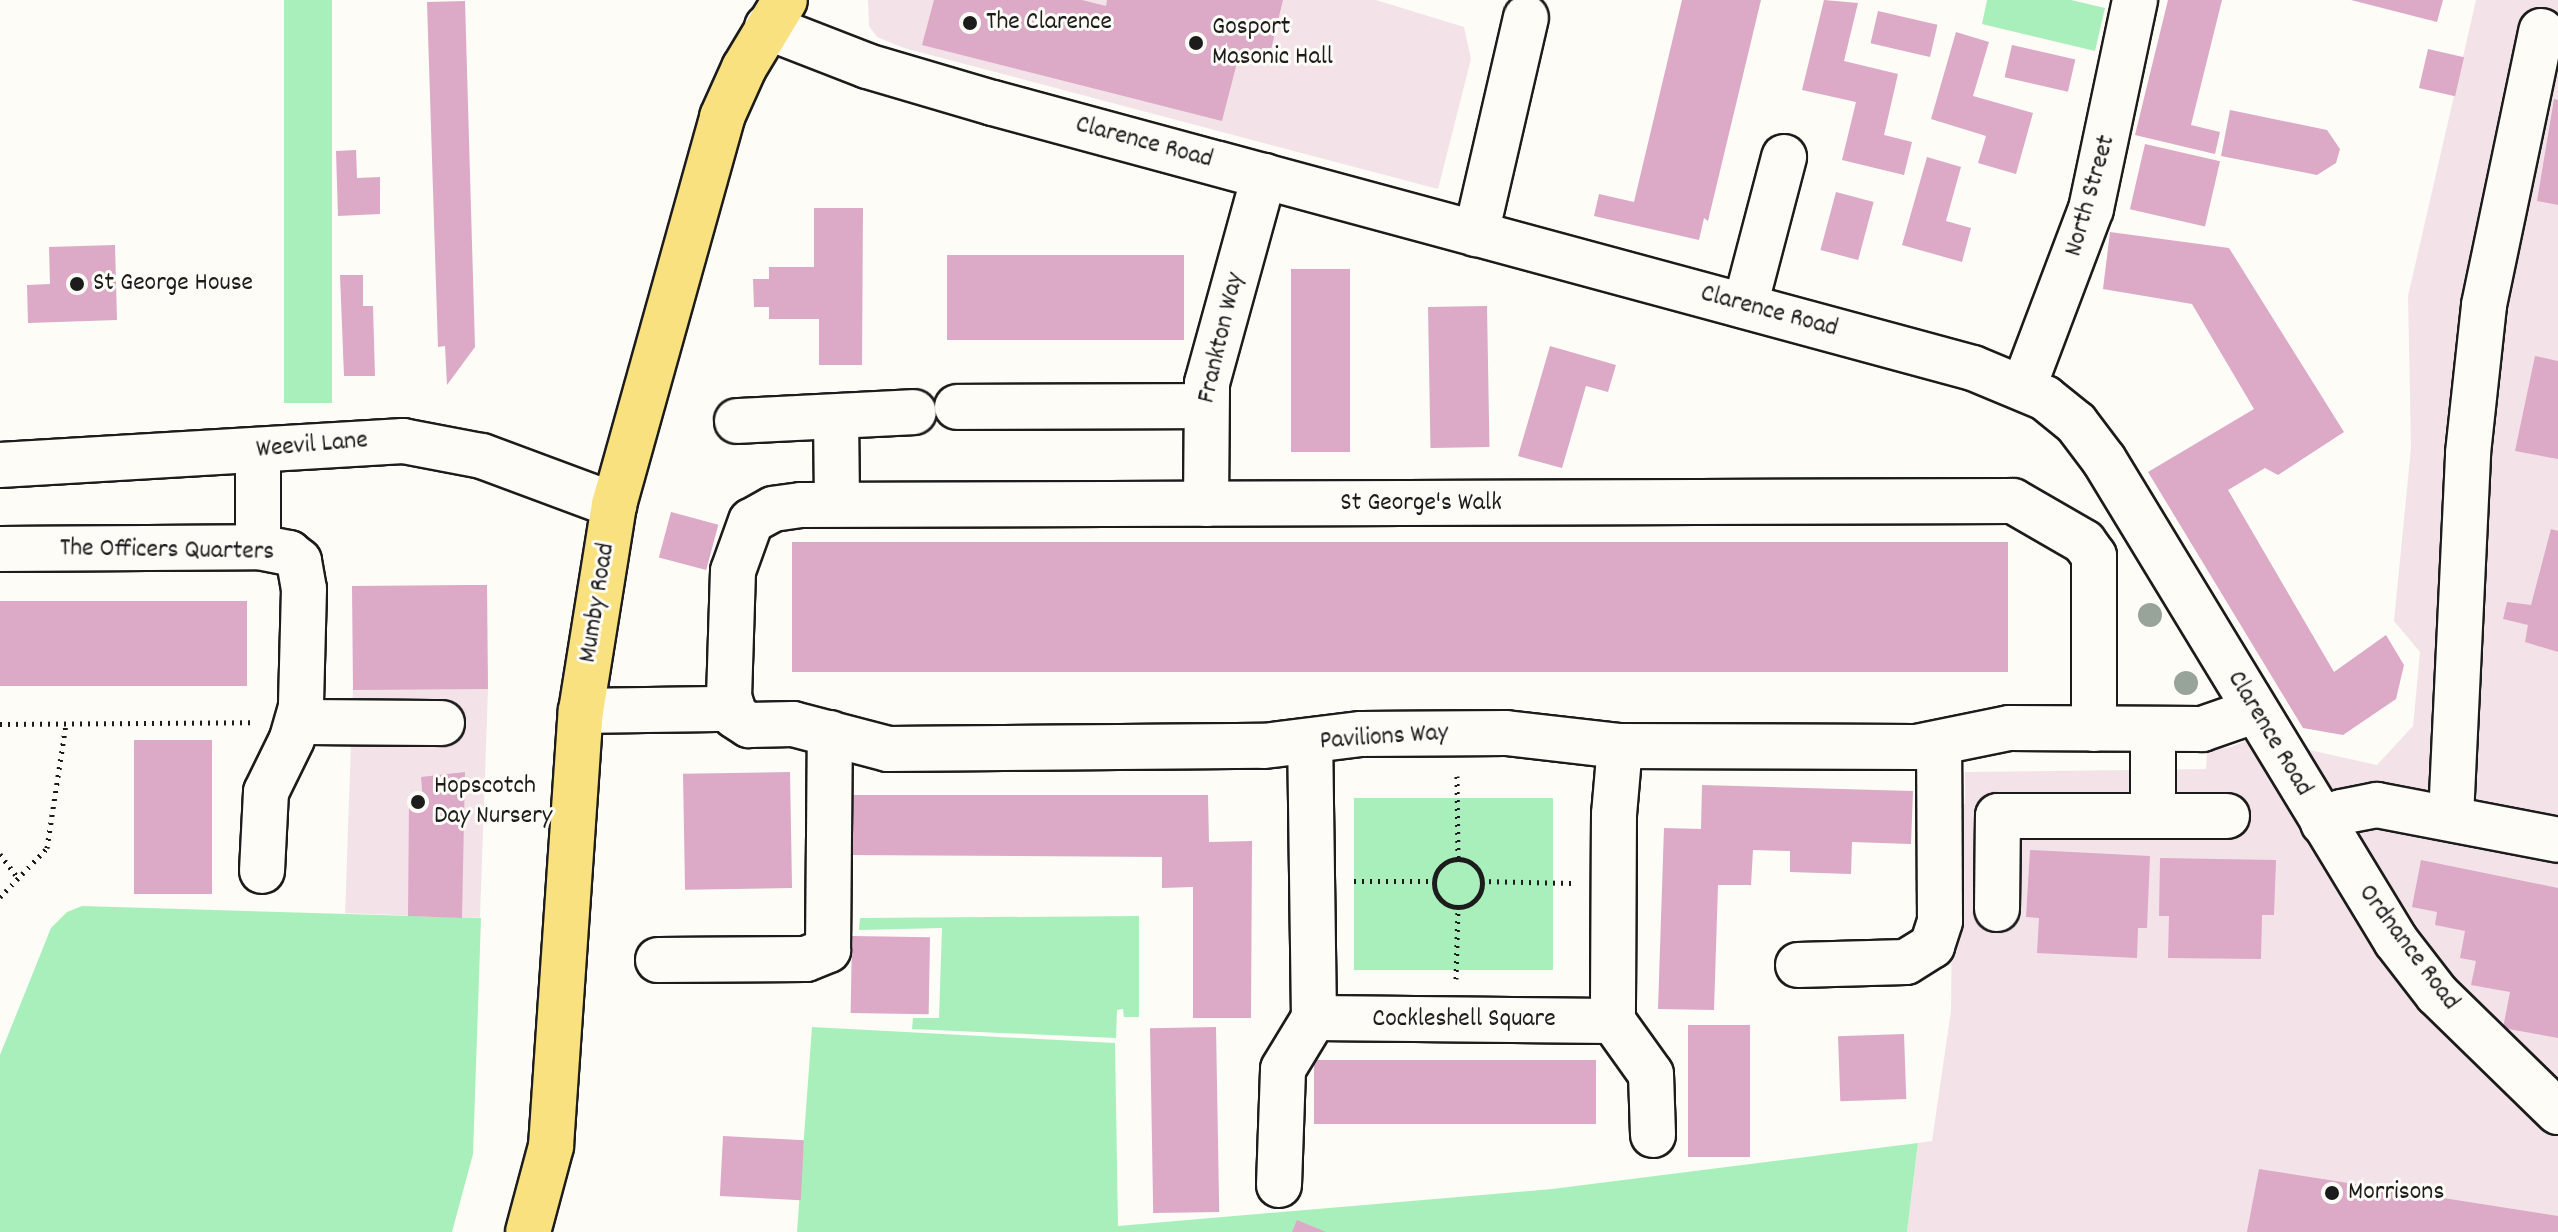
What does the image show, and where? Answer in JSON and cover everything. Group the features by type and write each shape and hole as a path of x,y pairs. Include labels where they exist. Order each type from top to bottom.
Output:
{"main road":[{"name":"Mumby Road","path":"528,1232 551,1146 581,711 614,505 707,163 735,86 776,13"}],"street":[{"name":"North Street","path":"2024,386 2091,209 2135,0"},
{"name":"Clarence Road","path":"776,13 867,66 1745,306 2024,386 2069,416 2096,447 2323,823 2341,812 2377,805 2558,840"},
{"path":"1476,234 1526,18"},
{"path":"2451,817 2468,453 2484,305 2541,31"},
{"path":"1745,306 1784,157"},
{"name":"Frankton Way","path":"1206,504 1204,406 1217,339 1264,176"},
{"path":"957,407 1204,406"},
{"path":"737,421 914,412"},
{"path":"836,417 837,504"},
{"name":"Weevil Lane","path":"0,465 258,450 360,440 435,444 614,505"},
{"path":"258,450 258,547"},
{"name":"St George's Walk","path":"730,709 733,571 748,526 773,509 837,504 2000,501 2019,504 2048,520 2084,542 2094,556 2121,729"},
{"name":"The Officers Quarters","path":"0,549 258,547 289,553 304,571 298,722 266,792 262,871"},
{"name":"Pavilions Way","path":"581,711 730,709 749,725 793,724 888,749 920,750 1310,742 1361,734 1457,733 1535,733 1620,746 1761,749 1939,743 1997,729 2214,728 2254,711"},
{"path":"298,722 442,723"},
{"path":"2121,729 2153,816"},
{"path":"658,960 806,959 828,950 830,733"},
{"path":"1279,1185 1283,1069 1314,1018 1310,742"},
{"path":"1798,965 1906,962 1932,946 1940,921 1939,743"},
{"path":"1620,746 1613,1021 1651,1074 1653,1135"},
{"path":"1997,909 1998,816 2227,816"},
{"name":"Ordnance Road","path":"2323,823 2396,941 2437,994 2540,1113"},
{"name":"Cockleshell Square","path":"1314,1018 1613,1021"}],"path":[{"path":"0,724 298,722"},
{"path":"0,897 47,848 66,724"},
{"path":"1457,733 1458,859"},
{"path":"0,854 18,878"},
{"path":"1458,859 1478,870 1481,881 1474,902 1458,907 1442,902 1434,881 1438,870 1458,859"},
{"path":"1313,881 1434,881"},
{"path":"1481,881 1615,884"},
{"path":"1455,1020 1458,907"}],"shaded area":[{"path":"868,0 1376,0 1464,27 1471,59 1438,189 904,48 877,37 869,26"},
{"path":"2476,0 2558,0 2558,1232 1907,1232 1918,1143 1932,1141 1951,1011 1953,805 1965,804 1965,772 2206,769 2207,750 2231,747 2285,724 2305,749 2377,765 2413,726 2420,652 2394,621 2411,448 2408,296"},
{"name":"Hopscotch Day Nursery","path":"353,684 488,689 480,918 345,913"}],"green space":[{"path":"284,0 332,0 332,403 284,403"},
{"path":"1987,0 2071,0 2105,8 2095,51 1982,24"},
{"path":"1354,798 1553,798 1553,970 1354,970"},
{"path":"82,906 481,918 473,1154 452,1232 0,1232 0,1055 51,928 67,912"},
{"path":"1139,916 1139,1017 1124,1017 1123,1009 1117,1010 1116,1038 912,1029 913,1018 939,1018 942,928 859,930 860,918"},
{"path":"812,1027 1115,1043 1118,1226 1552,1189 1918,1143 1907,1232 797,1232"}],"building":[{"path":"934,0 1082,0 1106,6 1107,0 1283,0 1269,58 1240,51 1222,121 922,45"},
{"path":"1682,0 1761,0 1708,221 1704,218 1699,240 1594,216 1599,194 1634,202"},
{"path":"1824,0 1858,3 1844,61 1898,74 1884,135 1912,142 1904,175 1842,160 1856,102 1802,90"},
{"path":"2168,0 2222,0 2191,125 2220,132 2215,154 2135,135"},
{"path":"2351,0 2443,0 2437,22"},
{"path":"465,1 475,347 447,385 445,346 438,347 427,2"},
{"path":"1878,11 1937,25 1930,57 1871,43"},
{"path":"1956,32 1989,42 1973,96 2033,113 2016,174 1978,163 1986,136 1931,119"},
{"path":"2012,45 2075,60 2068,92 2005,77"},
{"path":"2428,49 2464,57 2455,96 2419,88"},
{"path":"2554,99 2558,100 2558,205 2537,201"},
{"path":"2230,110 2327,130 2340,149 2336,163 2317,175 2221,156"},
{"path":"2145,144 2220,161 2205,227 2130,209"},
{"path":"356,150 357,178 380,177 380,214 338,216 336,151"},
{"path":"1927,157 1961,167 1946,221 1971,228 1962,262 1902,245"},
{"path":"1836,192 1874,202 1858,260 1820,250"},
{"path":"814,208 863,208 862,365 819,365 819,319 769,319 769,307 754,307 753,279 769,279 769,267 814,267"},
{"path":"2110,232 2229,248 2344,432 2278,475 2265,468 2228,490 2334,672 2386,635 2404,665 2396,699 2343,735 2303,728 2148,472 2254,409 2192,304 2103,289"},
{"name":"St George House","path":"115,245 117,320 28,323 27,285 50,284 49,247"},
{"path":"947,255 1184,255 1184,340 947,340"},
{"path":"1291,269 1350,269 1350,452 1291,452"},
{"path":"340,275 363,275 363,306 373,306 375,376 344,376"},
{"path":"1487,306 1489,447 1430,448 1428,307"},
{"path":"1550,346 1616,365 1608,392 1586,386 1562,468 1518,456"},
{"path":"2535,356 2558,361 2558,459 2515,451"},
{"path":"671,512 718,525 706,570 659,557"},
{"path":"2551,529 2558,531 2558,652 2525,642 2528,625 2503,619 2507,602 2531,605"},
{"path":"792,542 2008,542 2008,672 792,672"},
{"path":"487,585 488,689 353,690 352,586"},
{"path":"0,601 247,601 247,686 0,686"},
{"path":"134,740 212,740 212,894 134,894"},
{"path":"465,772 462,918 408,916 409,802 423,802 421,777"},
{"path":"790,772 792,888 685,890 683,774"},
{"path":"1702,785 1913,791 1911,844 1852,842 1851,874 1790,872 1790,851 1753,850 1751,885 1718,885 1714,1010 1658,1009 1664,828 1701,829"},
{"path":"844,795 1208,795 1209,842 1252,841 1251,1018 1193,1018 1193,887 1162,888 1162,857 844,855"},
{"path":"2030,850 2150,856 2147,928 2138,928 2137,958 2037,953 2039,918 2026,917"},
{"path":"2160,858 2276,860 2274,915 2262,915 2261,959 2168,958 2169,916 2159,916"},
{"path":"2421,860 2558,888 2558,1038 2503,1028 2510,992 2471,985 2476,961 2460,958 2465,931 2435,925 2437,912 2412,907"},
{"path":"852,936 930,937 929,1014 851,1013"},
{"path":"1688,1025 1750,1025 1750,1157 1688,1157"},
{"path":"1216,1027 1219,1212 1153,1213 1150,1028"},
{"path":"1904,1034 1906,1099 1840,1101 1838,1036"},
{"path":"1314,1060 1596,1060 1596,1124 1314,1124"},
{"path":"723,1136 804,1140 801,1200 720,1196"},
{"name":"Morrisons","path":"2259,1169 2558,1216 2558,1232 2247,1232"},
{"path":"1297,1220 1326,1232 1292,1232"}],"place":[{"name":"The Clarence","path":"970,23"},
{"name":"Gosport Masonic Hall","path":"1196,43"},
{"name":"St George House","path":"77,284"},
{"name":"Hopscotch Day Nursery","path":"418,802"},
{"name":"Morrisons","path":"2332,1193"}]}
